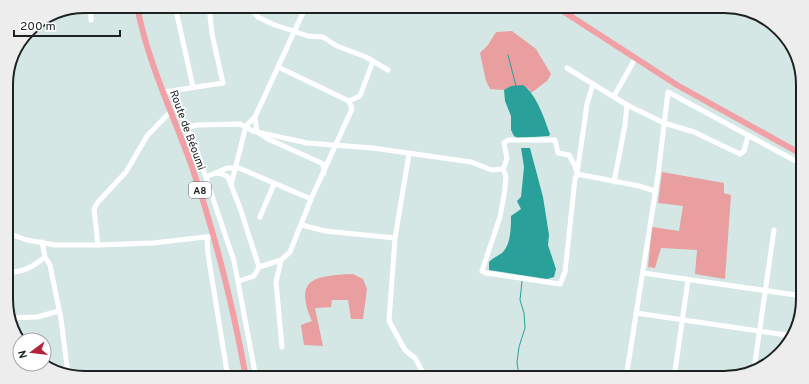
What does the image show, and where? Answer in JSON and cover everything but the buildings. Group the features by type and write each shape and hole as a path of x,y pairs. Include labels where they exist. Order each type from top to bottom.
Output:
{"main road":[{"name":"Route de Béoumi","path":"139,13 145,42 178,129 214,236 228,287 245,371"},
{"path":"566,13 635,59 732,117 796,151"}],"street":[{"path":"90,13 91,20"},
{"path":"177,13 193,87"},
{"path":"164,92 223,83 212,34 210,13"},
{"path":"255,13 262,20 295,32 308,36 323,37 346,50 373,61 388,70"},
{"path":"231,185 234,167 246,126 255,117 303,13"},
{"path":"614,96 635,59"},
{"path":"349,101 360,96 373,61"},
{"path":"238,281 254,276 259,267 281,260 290,252 302,225 311,199 324,174 352,109 349,101 278,67"},
{"path":"566,68 627,105 664,123 694,132 740,154 744,151 748,136"},
{"path":"577,174 575,166 568,155 558,152 555,140 508,140 504,143 507,159 503,169 506,176 505,189 500,217 482,271 486,273 560,284 565,272 587,104 593,84"},
{"path":"627,371 643,273 668,92 796,161"},
{"path":"614,182 625,125 627,105"},
{"path":"98,245 94,209 98,202 126,172 147,136 171,112"},
{"path":"255,117 256,132"},
{"path":"178,129 219,124 240,124 317,160 323,164 324,174"},
{"path":"187,127 224,227 238,281 255,371"},
{"path":"256,132 307,143 337,144 373,148 471,162 492,170 503,169"},
{"path":"409,154 395,238 389,321 405,350 414,358 422,371"},
{"path":"206,177 227,168 234,167 311,199"},
{"path":"216,173 222,174 228,178 259,267"},
{"path":"577,174 639,186 655,191"},
{"path":"260,217 274,184"},
{"path":"302,225 325,231 395,238"},
{"path":"755,364 774,230"},
{"path":"13,235 55,245 153,243 214,236"},
{"path":"207,238 208,254 227,371"},
{"path":"42,242 45,257 50,265 67,369"},
{"path":"13,272 31,268 45,257"},
{"path":"281,260 276,282 282,348"},
{"path":"643,273 796,295"},
{"path":"675,371 688,280"},
{"path":"15,318 37,317 59,312"},
{"path":"636,313 786,335"}],"shaded area":[{"path":"512,31 536,49 551,74 547,81 531,93 529,89 511,86 504,90 490,89 486,81 480,53 488,45 496,32"},
{"path":"662,172 724,183 724,193 731,195 725,279 695,274 697,250 661,248 655,268 648,267 652,227 679,231 683,206 658,203"},
{"path":"353,274 363,279 367,289 363,319 351,319 348,300 332,300 331,307 315,308 323,346 304,345 301,325 312,321 305,295 307,287 319,278"}],"water":[{"path":"523,85 528,89 540,107 550,134 549,136 517,138 514,136 511,130 511,116 505,101 504,90 511,86"},
{"path":"521,148 530,148 543,197 549,235 548,245 556,269 554,277 547,279 489,270 489,262 505,250 510,236 511,216 521,209 517,201 521,197 524,167"}],"waterway":[{"path":"508,55 516,86"},
{"path":"518,371 517,362 519,347 525,328 524,313 520,300 522,281"}]}
